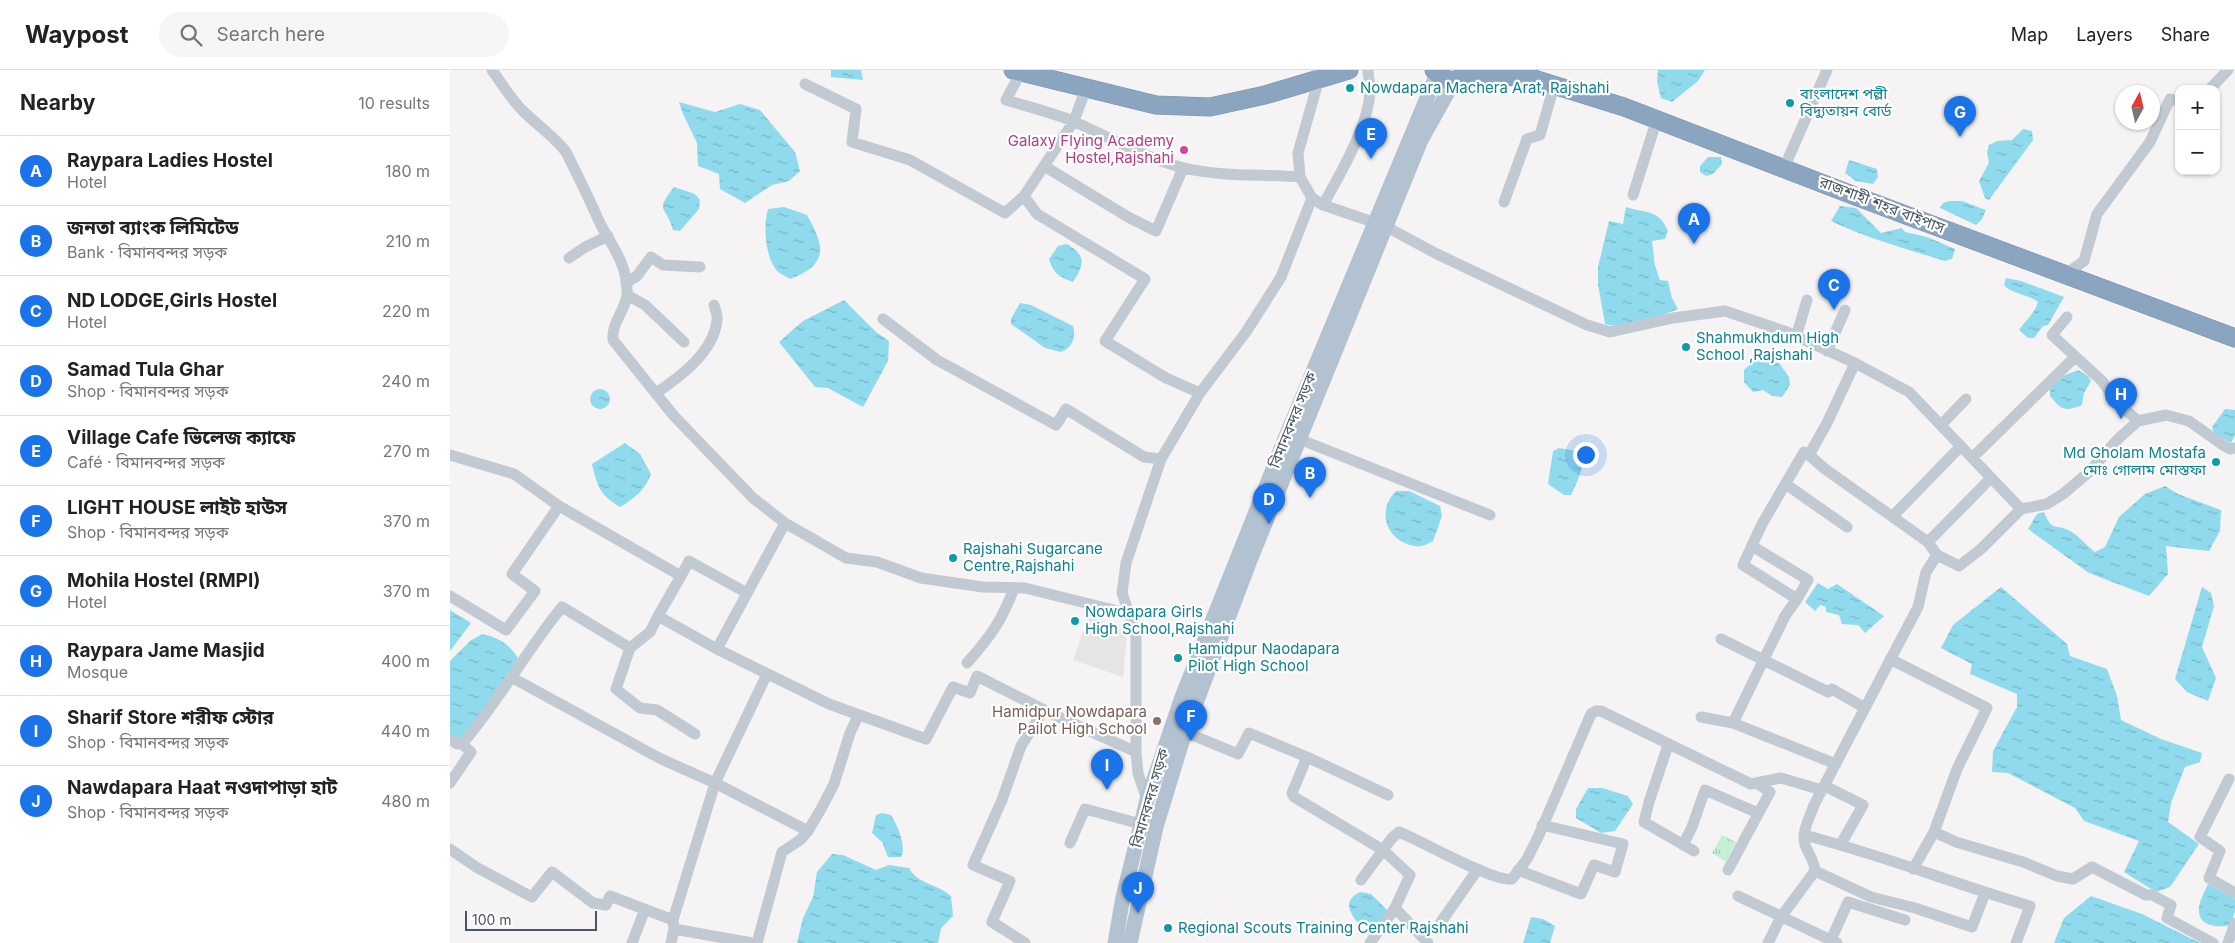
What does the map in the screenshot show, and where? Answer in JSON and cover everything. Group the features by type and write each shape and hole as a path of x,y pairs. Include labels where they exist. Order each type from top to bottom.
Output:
{"highway":[{"path":"1017,71 1156,105 1210,106 1265,95 1318,74 1349,70"},
{"path":"1505,70 1526,78"},
{"path":"1435,72 1444,80 1477,74 1526,78"},
{"name":"রাজশাহী শহর বাইপাস","path":"1526,78 1624,106 2235,338"}],"main road":[{"name":"বিমানবন্দর সড়ক","path":"1130,943 1156,827 1185,732 1249,563 1299,439 1435,72"},
{"name":"বিমানবন্দর সড়ক","path":"1115,943 1123,897 1147,800 1182,697 1379,224 1421,140 1461,76"}],"street":[{"path":"492,70 521,109 566,152 608,236 617,250 626,283 627,295 614,326 613,340 674,416 754,498 785,523 846,558 877,562 922,578 983,588 1025,588 1130,614"},
{"path":"1324,205 1347,161 1367,112 1370,90 1368,70"},
{"path":"1784,168 1827,70"},
{"path":"2214,85 2228,70"},
{"path":"1017,71 1006,100 1074,122 1142,153 1183,168 1234,176 1300,177"},
{"path":"1318,74 1298,153 1300,177 1312,198 1324,205 1379,224 1437,254 1587,325 1610,332 1673,318 1726,310 1796,337 1855,363 1909,392 2021,509"},
{"path":"805,84 856,109 852,142 910,160 1005,213 1024,196 1074,122 1086,88"},
{"path":"1504,202 1527,139 1540,135 1554,86"},
{"path":"2064,274 2084,261 2097,214 2150,142 2170,99 2175,100"},
{"path":"1633,195 1657,119"},
{"path":"1044,166 1128,217 1156,231 1183,168"},
{"path":"1024,196 1038,214 1145,278 1105,340 1166,378 1200,393"},
{"path":"1147,800 1138,773 1136,752 1136,633 1122,593 1126,563 1161,459 1200,393 1246,332 1281,278 1312,198"},
{"path":"569,258 585,247 608,236"},
{"path":"626,283 637,276 651,257 664,265 700,268"},
{"path":"627,295 645,306 684,342"},
{"path":"1796,337 1807,300"},
{"path":"656,393 682,376 709,344 718,319 714,305"},
{"path":"1826,351 1845,310"},
{"path":"2067,317 2052,334 2102,381 2118,402 2138,421"},
{"path":"883,318 937,360 1056,425 1066,409 1144,457 1161,459"},
{"path":"1972,458 2075,357"},
{"path":"1809,455 1827,423 1855,363"},
{"path":"1941,425 1966,399"},
{"path":"1797,599 1743,565 1762,524 1804,452 1928,542 1937,555 1959,566 1982,549 2021,509 2047,504 2063,494 2089,472 2118,439 2138,421 2166,415 2189,421 2230,449 2235,448"},
{"path":"1299,439 1490,515"},
{"path":"1893,516 1961,446"},
{"path":"450,455 514,474 559,506 681,576"},
{"path":"1928,542 1990,478"},
{"path":"1786,485 1847,527"},
{"path":"450,596 506,630 534,591 512,574 559,506"},
{"path":"717,648 785,523"},
{"path":"1733,723 1785,616 1808,580 1752,546"},
{"path":"1768,943 1781,917 1816,871 1814,860 1805,845 1804,835 1836,764 1918,607 1926,572 1937,555"},
{"path":"695,734 657,710 640,708 616,689 630,648 650,632 689,561 747,593"},
{"path":"967,663 985,643 1005,615 1014,588"},
{"path":"462,744 484,718 562,607 630,648"},
{"path":"658,616 819,700 858,716 926,739 953,687 970,693 977,676 1044,710 1136,752"},
{"path":"1722,639 1828,692 1832,689 1865,708"},
{"path":"1890,659 1987,708 1957,769 1934,832 1914,869"},
{"path":"671,943 674,924 715,784 767,674"},
{"path":"511,677 661,759 808,831"},
{"path":"1024,943 992,922 1010,881 973,865 1002,800 1021,746 1044,710"},
{"path":"1361,880 1395,834 1399,832 1478,869 1509,880 1526,858 1593,712 1601,711 1746,782 1758,784 1770,792 1728,870"},
{"path":"757,943 782,852 800,840 808,831 834,784 850,733 858,716"},
{"path":"1701,717 1733,723 1836,764"},
{"path":"1185,732 1238,754 1249,732 1388,795"},
{"path":"450,738 456,744 462,744 471,752 450,783"},
{"path":"1668,745 1644,822 1694,851"},
{"path":"1307,757 1292,794 1294,797 1383,850 1410,875 1396,908 1370,943"},
{"path":"1758,784 1780,778 1824,788 1863,805 1841,844"},
{"path":"2229,780 2200,837 2220,851 2209,878 2235,893"},
{"path":"1683,844 1692,827 1705,790 1758,813"},
{"path":"1070,843 1084,809 1141,824"},
{"path":"1518,870 1582,894 1594,865 1615,872 1624,844 1542,825"},
{"path":"1934,832 1956,842 2023,862 2056,876 2073,879 2092,867 2146,895 2152,895 2172,905 2167,918 2213,943"},
{"path":"1804,835 1841,844 1985,893 2030,906 2016,943"},
{"path":"450,849 476,867 532,897 552,872 593,903 606,905 610,896 646,909 674,924 752,943"},
{"path":"1441,922 1478,869"},
{"path":"1816,871 1871,897 1915,908 1972,927 1985,893"},
{"path":"1738,896 1781,917 1813,938 1834,942 1848,902 1905,920"},
{"path":"1396,908 1428,943"},
{"path":"632,943 646,909"},
{"path":"2228,943 2235,923"}],"shaded area":[{"path":"1089,615 1127,632 1123,677 1073,660"}],"green space":[{"path":"1722,835 1736,842 1726,862 1712,853"}],"water":[{"path":"831,70 861,70 863,80 831,77"},
{"path":"1658,70 1705,70 1698,81 1672,102 1661,98 1657,81"},
{"path":"679,102 715,112 740,104 760,110 795,152 800,171 789,181 772,185 745,203 720,189 719,174 698,166 697,143"},
{"path":"2023,129 2032,131 2033,140 1989,200 1985,198 1979,181 1989,163 1987,152 1989,145 1997,141 2012,140"},
{"path":"1708,157 1721,157 1722,164 1713,174 1706,176 1700,172 1700,166"},
{"path":"1849,160 1877,169 1878,177 1873,184 1856,181 1845,173"},
{"path":"674,187 695,194 700,200 699,209 680,231 673,230 663,208 664,201"},
{"path":"1962,201 1986,210 1982,219 1976,225 1940,208 1943,203"},
{"path":"1840,206 1856,208 1881,233 1902,228 1905,232 1927,237 1955,249 1952,259 1945,261 1902,248 1831,221"},
{"path":"784,207 807,215 820,245 820,253 812,267 790,279 778,272 773,265 765,232 768,209"},
{"path":"1626,207 1656,215 1668,231 1665,239 1652,241 1655,266 1660,280 1668,281 1672,298 1678,309 1642,322 1622,325 1605,324 1598,284 1598,267 1609,221 1623,224"},
{"path":"1067,244 1078,252 1082,260 1080,270 1073,282 1057,274 1052,268 1049,259 1058,246"},
{"path":"2006,278 2021,281 2064,297 2048,325 2043,326 2034,338 2028,338 2019,330 2033,313 2038,302 2007,288 2004,285"},
{"path":"844,300 876,332 889,341 888,361 863,407 828,388 815,387 779,342 803,321"},
{"path":"1020,303 1031,305 1073,326 1074,338 1071,345 1061,352 1045,348 1011,324 1011,319"},
{"path":"1755,360 1779,363 1789,377 1790,385 1782,397 1772,396 1763,390 1753,392 1744,382 1744,370"},
{"path":"2078,370 2088,376 2091,381 2084,393 2082,405 2071,409 2061,407 2050,396 2050,386 2063,376"},
{"path":"600,389 607,392 610,399 607,406 600,409 593,406 590,399 593,392"},
{"path":"2225,409 2235,410 2235,435 2231,443 2214,433 2212,427"},
{"path":"625,443 640,454 651,474 646,485 639,493 620,507 600,489 592,464"},
{"path":"1559,448 1582,452 1581,469 1571,495 1564,495 1548,484 1553,451"},
{"path":"2165,486 2178,494 2221,510 2220,531 2209,551 2166,546 2168,574 2149,596 2089,573 2028,529 2037,514 2044,512 2049,523 2070,531 2095,552 2105,547 2119,517 2145,494"},
{"path":"1396,491 1409,491 1440,506 1442,516 1433,541 1422,546 1415,546 1405,543 1391,532 1387,524 1386,507"},
{"path":"1818,583 1828,589 1837,584 1884,616 1865,633 1858,625 1842,624 1839,615 1826,612 1826,607 1820,605 1815,611 1805,602"},
{"path":"2001,587 2067,644 2070,656 2107,669 2117,696 2121,720 2161,739 2202,753 2200,762 2185,767 2171,803 2168,822 2199,844 2170,887 2156,892 2124,872 2139,841 2084,821 2075,808 2008,773 1992,772 1993,751 2017,707 2017,694 1970,674 1972,664 1941,648 1953,625"},
{"path":"2202,587 2211,593 2214,606 2202,647 2216,678 2208,701 2187,692 2175,679"},
{"path":"450,610 471,623 450,651"},
{"path":"482,634 503,642 518,658 484,714 458,740 450,736 450,661 470,641"},
{"path":"1588,788 1602,788 1628,796 1633,804 1615,831 1601,833 1576,818 1576,809"},
{"path":"882,813 891,815 898,830 903,847 901,857 888,857 882,842 872,833 876,815"},
{"path":"832,854 843,855 876,870 889,865 909,868 922,881 951,896 953,916 941,928 938,943 797,943 803,918 813,897 817,872"},
{"path":"2208,884 2235,899 2235,911 2231,925 2216,926 2202,920 2199,911 2200,904"},
{"path":"1360,892 1371,894 1387,910 1380,922 1374,924 1357,922 1354,918 1349,906 1352,898"},
{"path":"2091,896 2142,914 2200,943 2054,943 2064,918"},
{"path":"1531,917 1543,919 1555,926 1550,943 1523,943"}],"place":[{"name":"Nowdapara Machera Arat, Rajshahi","path":"1350,88"},
{"name":"বাংলাদেশ পল্লী বিদ্যুতায়ন বোর্ড","path":"1790,103"},
{"name":"Mohila Hostel (RMPI)","path":"1960,137"},
{"name":"Galaxy Flying Academy Hostel,Rajshahi","path":"1184,150"},
{"name":"Village Cafe ভিলেজ ক্যাফে","path":"1371,159"},
{"name":"Raypara Ladies Hostel","path":"1694,244"},
{"name":"ND LODGE,Girls Hostel","path":"1834,310"},
{"name":"Shahmukhdum High School ,Rajshahi","path":"1686,347"},
{"name":"Raypara Jame Masjid","path":"2121,419"},
{"name":"Md Gholam Mostafa মোঃ গোলাম মোস্তফা","path":"2216,462"},
{"name":"জনতা ব্যাংক লিমিটেড","path":"1310,498"},
{"name":"Samad Tula Ghar","path":"1269,524"},
{"name":"Rajshahi Sugarcane Centre,Rajshahi","path":"953,558"},
{"name":"Nowdapara Girls High School,Rajshahi","path":"1075,621"},
{"name":"Hamidpur Naodapara Pilot High School","path":"1178,658"},
{"name":"Hamidpur Nowdapara Pailot High School","path":"1157,721"},
{"name":"LIGHT HOUSE লাইট হাউস","path":"1191,741"},
{"name":"Sharif Store শরীফ স্টোর","path":"1107,790"},
{"name":"Nawdapara Haat নওদাপাড়া হাট","path":"1138,913"},
{"name":"Regional Scouts Training Center Rajshahi","path":"1168,928"}]}
